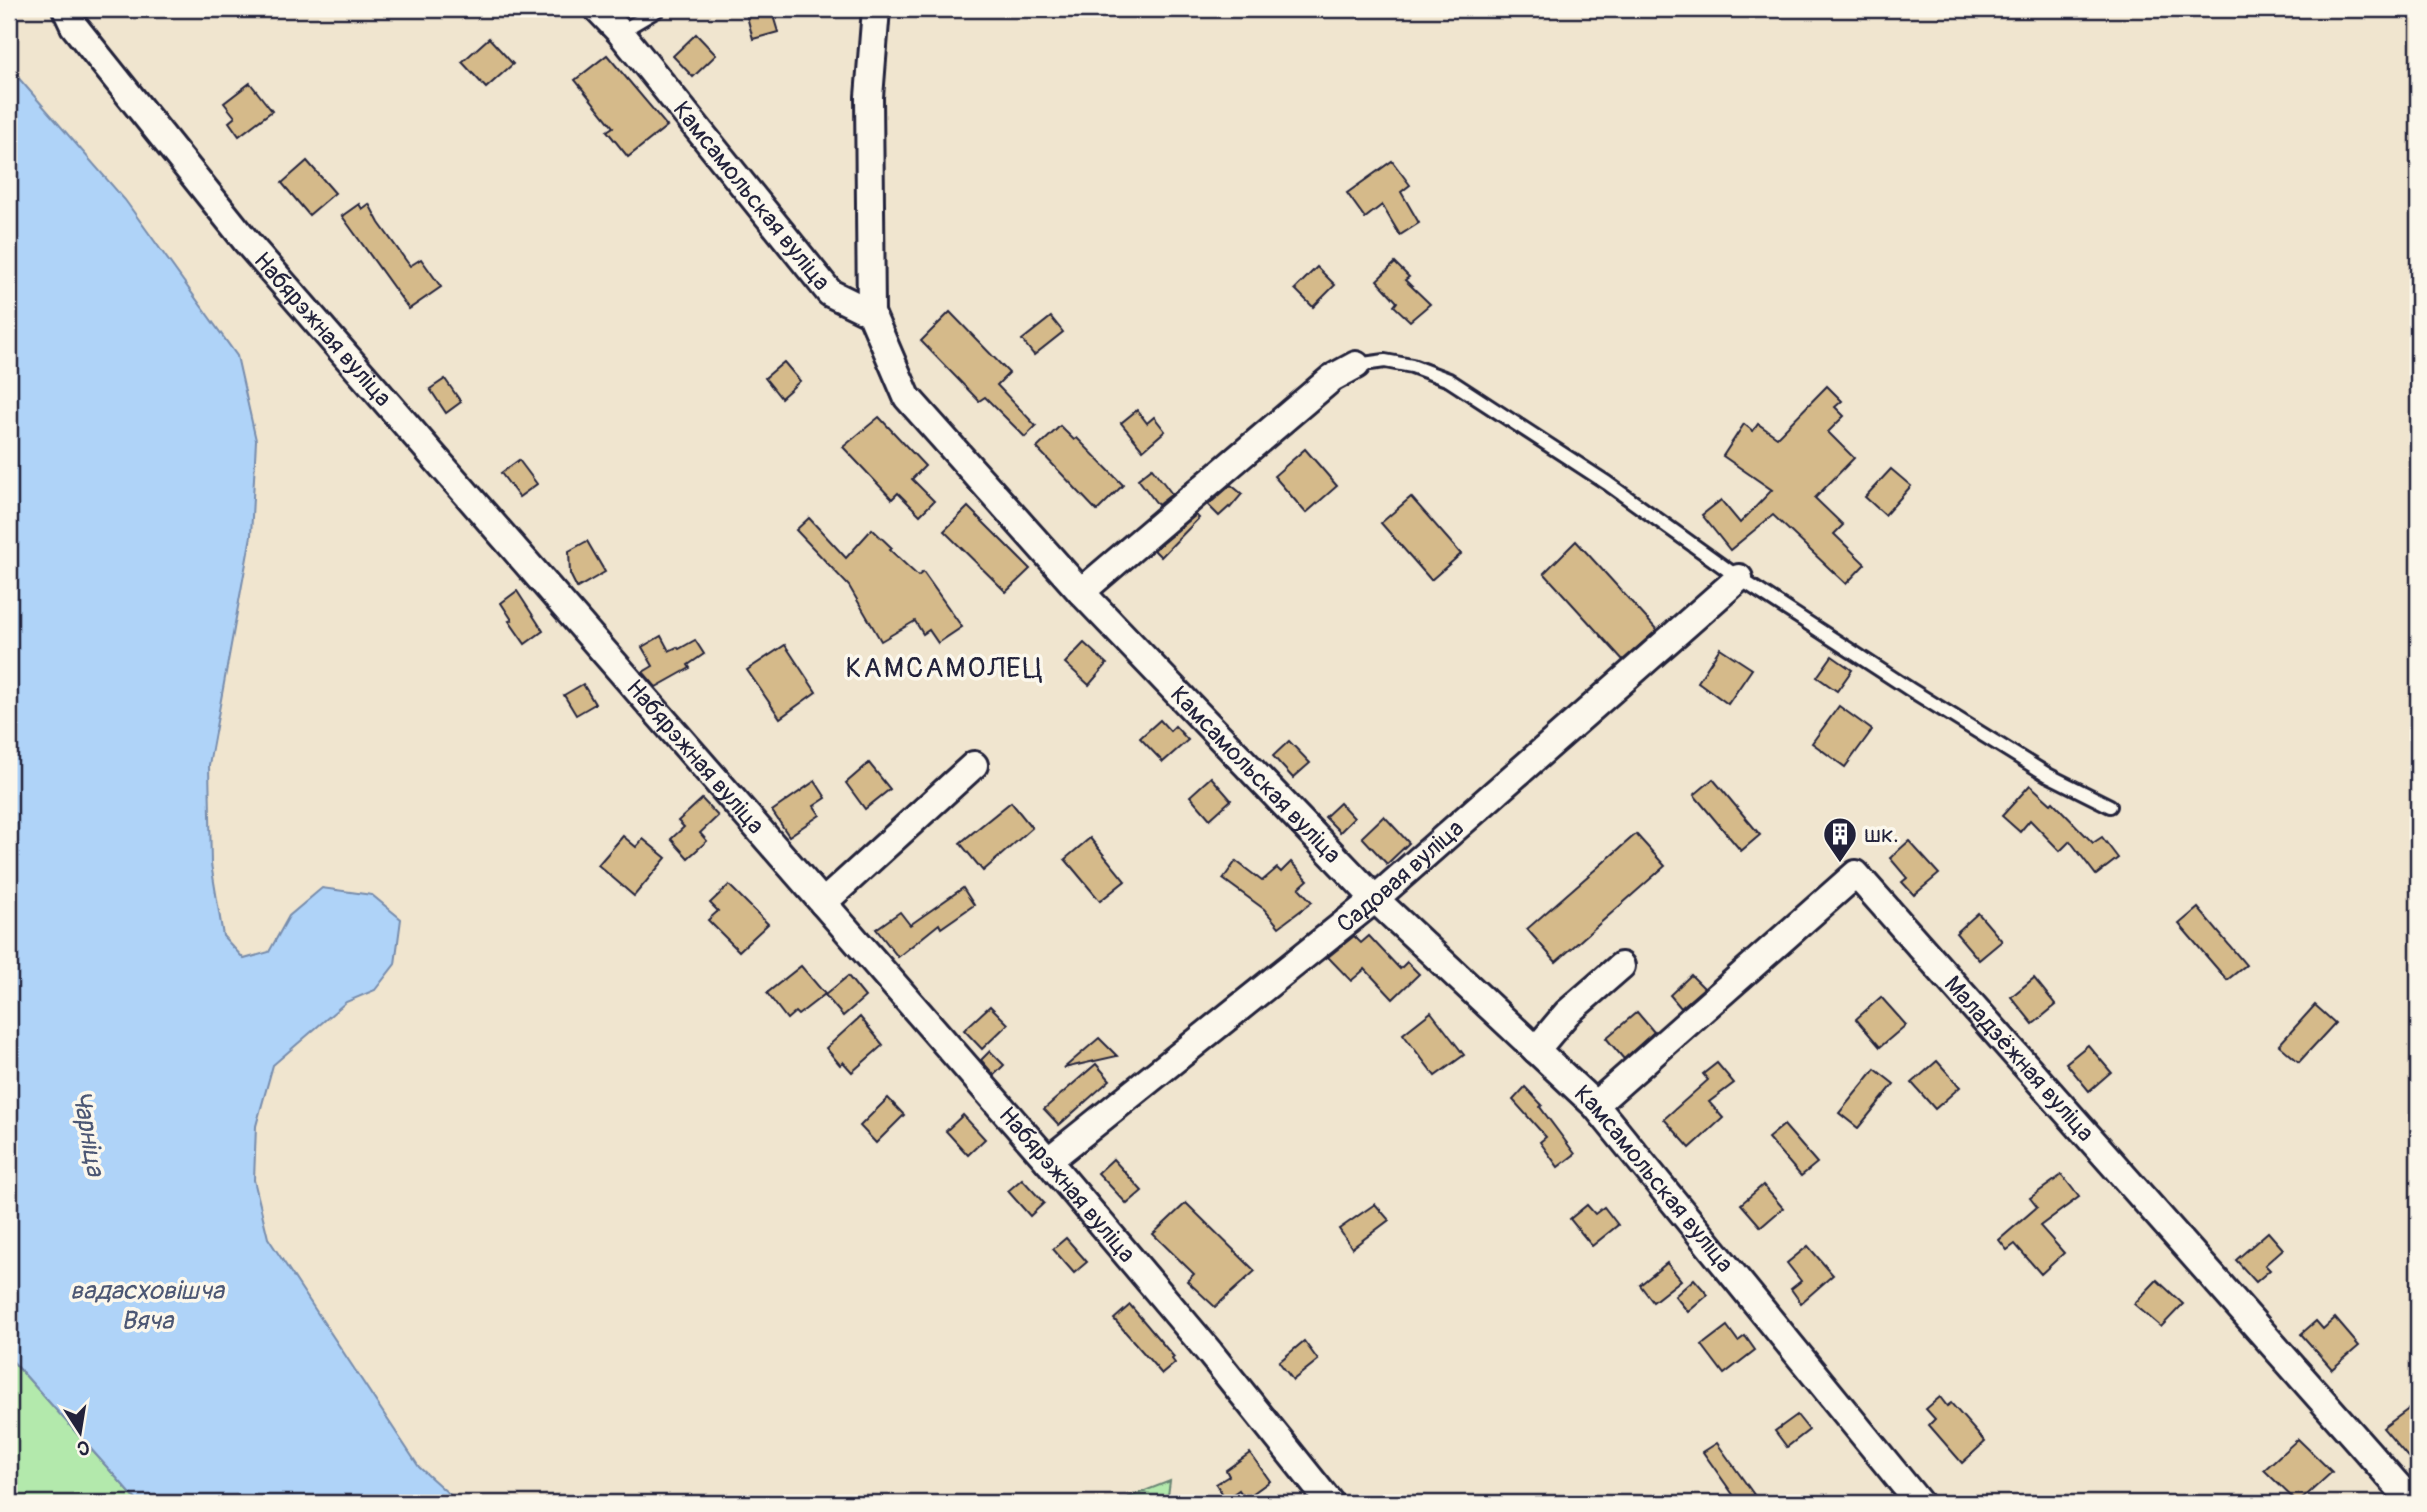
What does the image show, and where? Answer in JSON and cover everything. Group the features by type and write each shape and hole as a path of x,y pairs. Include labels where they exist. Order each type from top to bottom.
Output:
{"street":[{"name":"Набярэжная вуліца","path":"66,9 74,26 247,241 1048,1161 1210,1353 1330,1503"},
{"name":"Камсамольская вуліца","path":"598,9 620,32 830,293 871,313 907,397 1081,592 1374,899 1595,1105 1919,1503"},
{"path":"871,313 870,97 876,9"},
{"path":"1081,592 1332,378 1356,365"},
{"name":"Садовая вуліца","path":"1048,1161 1374,899 1739,578"},
{"path":"823,903 974,765"},
{"name":"Маладзёжная вуліца","path":"1595,1105 1856,874 2413,1503"},
{"path":"1536,1050 1567,1013 1621,966"}],"lane":[{"path":"620,32 659,9"},
{"path":"1356,365 1385,361 1412,366 1449,380 1607,483 1739,578 2048,775 2110,806"}],"green space":[{"path":"9,1357 139,1503 9,1503"},
{"path":"1170,1481 1167,1503 1114,1503"}],"water":[{"name":"вадасховішча Вяча","path":"9,67 125,200 237,356 256,440 251,536 209,765 211,864 223,936 244,959 269,952 289,916 322,888 372,895 401,919 395,964 375,990 346,1002 273,1065 256,1126 254,1180 268,1238 419,1467 459,1503 139,1503 9,1357"}],"building":[{"path":"745,9 771,9 778,32 753,39"},
{"path":"696,34 716,55 693,77 673,56"},
{"path":"489,38 513,64 486,88 462,62"},
{"path":"607,55 667,126 628,157 607,131 613,127 575,80"},
{"path":"250,83 272,111 239,136 229,122 235,117 224,103"},
{"path":"307,161 335,193 309,215 282,183"},
{"path":"1392,161 1410,185 1401,192 1419,223 1400,235 1382,205 1365,218 1347,193"},
{"path":"359,204 362,209 369,204 379,223 410,266 421,259 441,287 409,309 342,216"},
{"path":"1395,263 1409,277 1405,280 1430,304 1410,321 1394,306 1397,302 1377,280"},
{"path":"1317,267 1335,285 1313,307 1295,289"},
{"path":"950,312 1009,373 997,385 1036,426 1025,437 985,397 979,401 921,341"},
{"path":"1051,317 1063,332 1034,355 1022,340"},
{"path":"784,362 800,381 781,398 765,378"},
{"path":"445,379 461,402 446,413 430,389"},
{"path":"1827,386 1842,401 1835,407 1844,416 1828,432 1854,458 1815,498 1843,525 1834,534 1865,564 1846,584 1773,515 1730,550 1702,515 1721,500 1740,523 1772,490 1723,456 1744,424 1753,431 1758,424 1777,437"},
{"path":"1137,410 1147,423 1154,417 1165,431 1143,450 1121,423"},
{"path":"879,417 925,466 912,479 934,501 920,515 898,493 892,499 843,447"},
{"path":"1060,426 1074,440 1077,438 1123,485 1097,511 1037,448"},
{"path":"1305,449 1337,486 1306,513 1274,476"},
{"path":"519,460 537,484 519,497 501,473"},
{"path":"1152,468 1172,494 1158,505 1138,479"},
{"path":"1891,469 1911,486 1885,515 1865,497"},
{"path":"1231,485 1242,494 1219,516 1208,505"},
{"path":"1411,497 1461,554 1431,580 1381,523"},
{"path":"968,507 1030,569 1006,592 944,531"},
{"path":"1196,515 1199,518 1161,557 1154,550"},
{"path":"809,518 846,558 872,529 918,576 923,572 962,627 938,643 929,630 923,634 915,621 881,641 849,586 796,530"},
{"path":"587,541 605,572 577,588 570,574 569,551"},
{"path":"1576,541 1657,630 1623,660 1544,573"},
{"path":"517,591 543,631 525,644 509,621 512,620 501,603"},
{"path":"661,636 669,651 695,640 704,654 688,665 690,668 656,687 643,672 653,666 642,647"},
{"path":"1084,643 1107,664 1089,685 1065,663"},
{"path":"785,645 816,692 780,718 747,670"},
{"path":"1720,648 1752,669 1728,704 1698,682"},
{"path":"1832,656 1852,670 1837,691 1817,677"},
{"path":"583,684 595,704 576,715 564,695"},
{"path":"1839,706 1872,730 1845,767 1812,743"},
{"path":"1160,720 1170,731 1175,726 1188,740 1163,762 1140,738"},
{"path":"1289,741 1310,763 1293,778 1273,756"},
{"path":"869,763 890,789 865,809 846,783"},
{"path":"1211,777 1231,800 1210,819 1190,796"},
{"path":"1713,779 1760,835 1741,851 1694,795"},
{"path":"815,781 826,798 814,806 820,815 789,836 772,811"},
{"path":"2030,785 2051,804 2053,802 2093,843 2102,837 2118,858 2096,875 2070,841 2060,851 2030,820 2020,832 2002,816"},
{"path":"702,799 718,816 700,833 707,841 688,858 671,839 684,827 678,821"},
{"path":"1011,802 1032,828 983,871 960,843"},
{"path":"1340,803 1354,818 1340,832 1325,817"},
{"path":"1384,816 1409,843 1387,864 1362,837"},
{"path":"1636,834 1665,866 1556,962 1527,929"},
{"path":"623,836 636,847 643,839 666,858 634,896 598,865"},
{"path":"1090,838 1125,881 1100,901 1065,859"},
{"path":"1909,841 1939,874 1914,895 1902,882 1907,878 1890,858"},
{"path":"1236,861 1262,881 1277,868 1281,872 1291,862 1308,880 1299,888 1312,902 1279,927 1264,909 1223,879"},
{"path":"729,885 768,924 739,951 708,920 718,911 710,903"},
{"path":"963,888 974,905 941,928 939,924 898,957 876,929 900,912 910,925"},
{"path":"2198,908 2246,965 2227,980 2179,924"},
{"path":"1978,913 2002,941 1979,960 1956,933"},
{"path":"1354,936 1361,943 1369,936 1400,969 1407,962 1419,974 1393,999 1365,969 1351,981 1328,957"},
{"path":"801,966 825,994 798,1015 795,1012 787,1019 767,993"},
{"path":"1691,975 1704,988 1681,1008 1670,995"},
{"path":"848,976 865,997 843,1016 825,995"},
{"path":"2034,978 2056,1005 2033,1024 2011,997"},
{"path":"1881,997 1906,1025 1880,1047 1856,1019"},
{"path":"2315,1005 2335,1023 2299,1062 2279,1045"},
{"path":"990,1006 1008,1024 982,1049 964,1030"},
{"path":"1431,1012 1464,1055 1435,1076 1403,1034"},
{"path":"1637,1012 1654,1032 1624,1059 1606,1038"},
{"path":"860,1017 883,1045 852,1072 843,1062 840,1065 826,1048"},
{"path":"1099,1038 1117,1056 1064,1068"},
{"path":"2088,1045 2111,1072 2089,1091 2066,1063"},
{"path":"990,1051 1004,1065 994,1075 981,1060"},
{"path":"1937,1061 1960,1087 1935,1109 1912,1083"},
{"path":"1717,1063 1734,1083 1709,1102 1723,1118 1690,1148 1664,1119 1708,1080 1703,1074"},
{"path":"1096,1064 1110,1080 1059,1125 1044,1109"},
{"path":"1875,1069 1894,1084 1858,1128 1839,1113"},
{"path":"1525,1087 1542,1105 1540,1107 1575,1154 1558,1167 1540,1142 1546,1137 1513,1100"},
{"path":"888,1098 904,1115 876,1143 860,1126"},
{"path":"963,1115 985,1139 968,1155 946,1131"},
{"path":"1784,1125 1817,1163 1801,1176 1768,1138"},
{"path":"1113,1159 1142,1191 1127,1204 1098,1173"},
{"path":"2062,1175 2079,1197 2040,1226 2064,1253 2041,1274 2015,1244 2007,1250 1999,1240 2037,1207 2030,1198"},
{"path":"1022,1179 1044,1203 1030,1216 1008,1191"},
{"path":"1763,1185 1783,1208 1761,1227 1741,1204"},
{"path":"1186,1203 1255,1271 1215,1307 1187,1281 1194,1274 1153,1234"},
{"path":"1375,1204 1389,1220 1352,1248 1339,1229"},
{"path":"1587,1205 1595,1214 1604,1207 1618,1225 1592,1246 1570,1219"},
{"path":"2268,1232 2283,1249 2265,1265 2270,1270 2256,1282 2236,1260"},
{"path":"1066,1238 1087,1262 1074,1273 1053,1249"},
{"path":"1808,1246 1833,1275 1801,1303 1791,1289 1801,1281 1787,1263"},
{"path":"1667,1263 1681,1280 1653,1302 1640,1285"},
{"path":"1694,1279 1708,1295 1688,1312 1675,1296"},
{"path":"2157,1280 2183,1304 2161,1327 2134,1304"},
{"path":"1130,1305 1174,1357 1172,1359 1175,1363 1162,1374 1114,1319"},
{"path":"2335,1318 2359,1346 2332,1369 2301,1334 2316,1321 2323,1329"},
{"path":"1727,1326 1738,1341 1745,1336 1755,1350 1724,1374 1702,1345"},
{"path":"1304,1341 1318,1360 1293,1380 1279,1362"},
{"path":"1940,1397 1947,1406 1951,1403 1985,1442 1962,1463 1929,1425 1935,1419 1926,1409"},
{"path":"2418,1402 2418,1469 2383,1428"},
{"path":"1797,1415 1809,1430 1787,1447 1775,1431"},
{"path":"2298,1439 2332,1472 2298,1503 2264,1470"},
{"path":"1717,1443 1760,1503 1739,1503 1703,1452"},
{"path":"1250,1453 1270,1481 1245,1499 1239,1490 1226,1499 1216,1484 1229,1476 1226,1470"}],"place":[{"name":"шк.","path":"1840,864"}],"district":[{"name":"КАМСАМОЛЕЦ","path":"945,667"}],"water label":[{"name":"Чарніца","path":"89,1133"}]}
